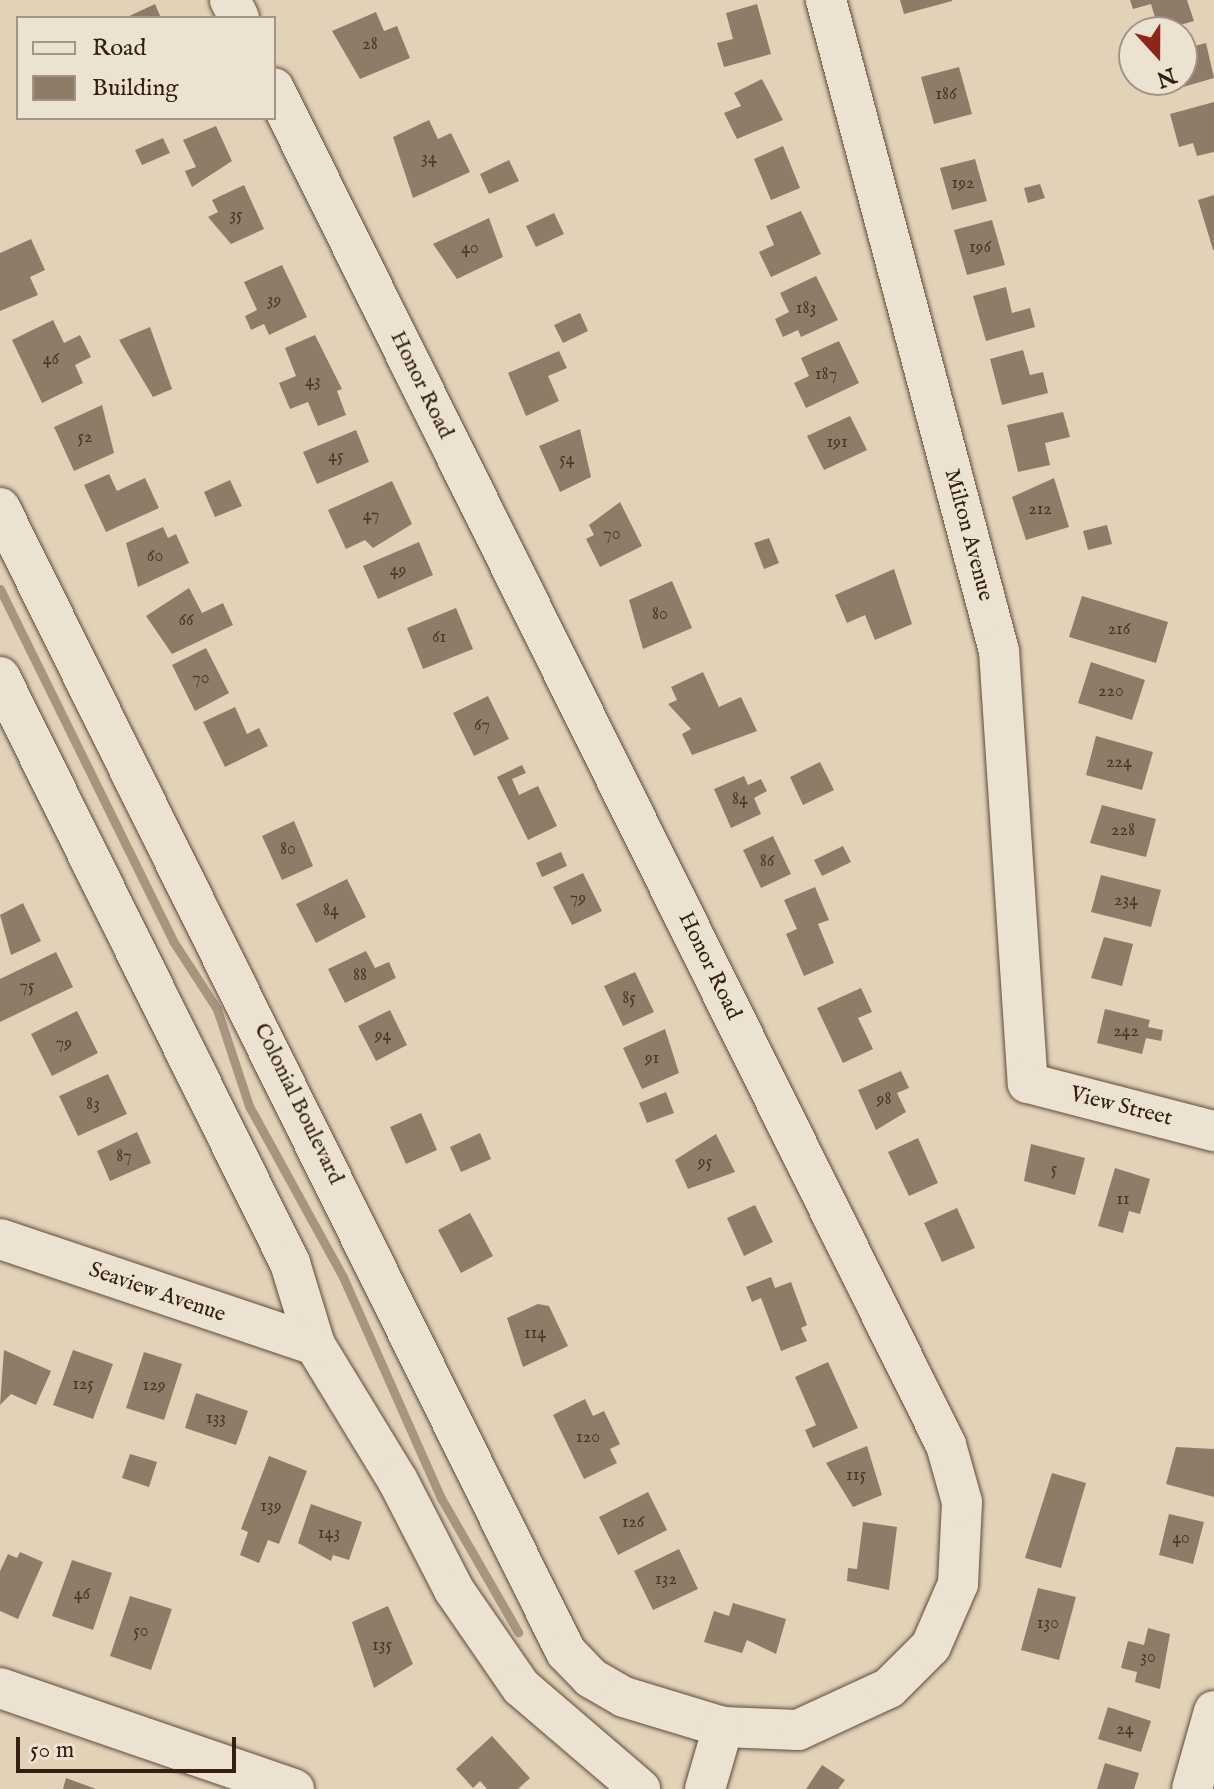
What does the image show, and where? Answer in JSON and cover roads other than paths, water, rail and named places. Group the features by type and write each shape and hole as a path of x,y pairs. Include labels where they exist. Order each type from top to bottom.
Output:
{"street":[{"name":"Milton Avenue","path":"826,0 999,651 1028,1083"},
{"name":"Honor Road","path":"276,92 957,1477 963,1529 958,1584 942,1627 917,1661 869,1701 825,1723 771,1731 723,1727 624,1697 591,1678 566,1652"},
{"name":"Colonial Boulevard","path":"0,508 566,1652"},
{"path":"0,677 290,1263 315,1345 476,1628 521,1687 600,1776 640,1789"},
{"name":"View Street","path":"1028,1083 1214,1131"},
{"name":"Seaview Avenue","path":"0,1239 315,1345"},
{"path":"521,1687 566,1652"},
{"path":"0,1688 294,1789"},
{"path":"1192,1789 1214,1711"},
{"path":"705,1789 723,1727"}],"waterway":[{"path":"0,589 173,941 217,1009 249,1106 343,1277 441,1498 518,1632"}]}
